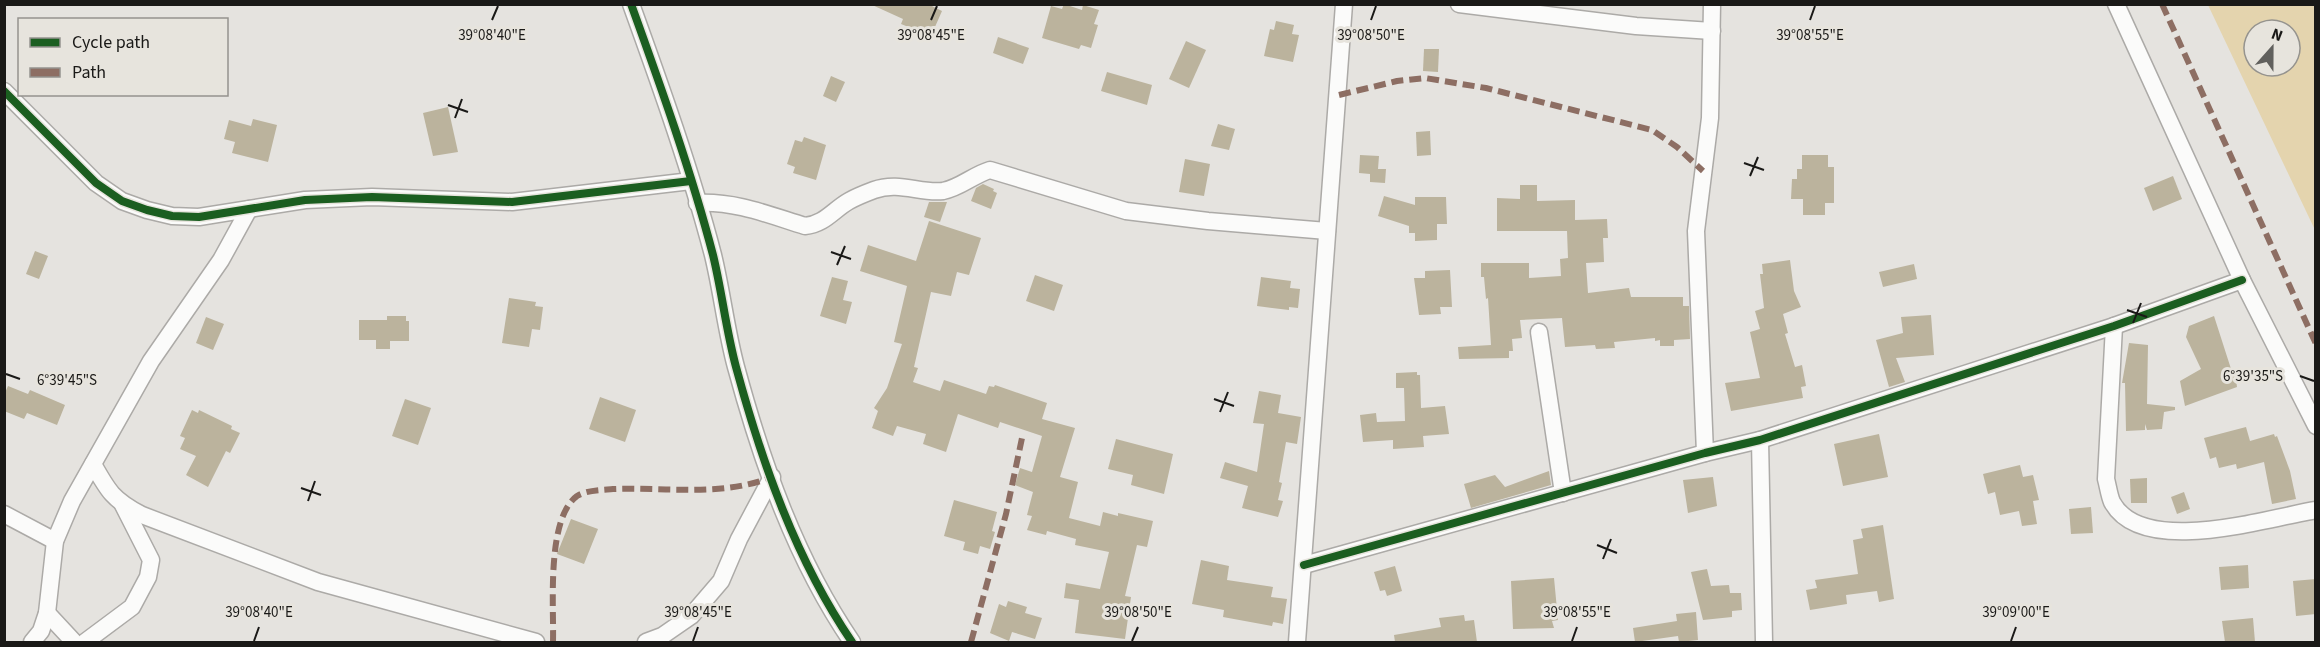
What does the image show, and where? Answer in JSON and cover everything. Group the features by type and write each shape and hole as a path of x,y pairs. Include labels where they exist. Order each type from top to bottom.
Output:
{"street":[{"path":"631,4 691,181 713,256 736,368 789,528 809,570 852,642"},
{"path":"1297,642 1344,4"},
{"path":"1459,4 1636,26 1712,31"},
{"path":"1705,453 1696,231 1710,118 1712,4"},
{"path":"2116,4 2242,280 2316,426"},
{"path":"4,91 96,183 122,201 147,210 181,216 199,217 305,200 372,197 512,202 691,181"},
{"path":"697,203 717,202 741,206 805,226 815,225 847,202 877,189 907,186 940,191 952,189 975,174 990,170 1126,211 1327,231"},
{"path":"32,642 40,631 47,613 55,541 72,501 151,361 221,260 249,209"},
{"path":"1304,566 1705,453 1760,440 2114,326 2242,280"},
{"path":"2114,326 2106,479 2112,502 2124,515 2141,525 2158,530 2195,532 2316,510"},
{"path":"1539,332 1563,493"},
{"path":"1760,440 1765,579 1764,642"},
{"path":"93,464 110,494 123,506 142,515 318,582 536,642"},
{"path":"646,642 662,636 691,616 721,581 739,539 772,477"},
{"path":"85,642 132,607 148,577 151,560 123,506"},
{"path":"4,514 55,541"},
{"path":"47,613 74,642"}],"shaded area":[{"path":"2208,5 2315,5 2315,230 2243,78 2302,78 2302,18 2242,18 2242,76"}],"building":[{"path":"870,4 928,4 942,11 931,36 901,24 903,19"},
{"path":"1064,4 1082,10 1083,5 1099,10 1094,24 1098,25 1091,48 1081,45 1079,49 1042,38 1051,6 1062,9"},
{"path":"1276,21 1294,25 1292,34 1299,35 1293,62 1264,56 1270,29 1274,30"},
{"path":"998,37 1029,48 1023,64 993,53"},
{"path":"1186,41 1206,50 1189,88 1169,79"},
{"path":"1424,49 1439,49 1438,72 1423,71"},
{"path":"1107,72 1152,85 1147,105 1101,91"},
{"path":"831,76 845,82 836,102 823,96"},
{"path":"448,107 458,152 433,156 423,113"},
{"path":"253,119 277,125 268,162 232,153 235,142 224,139 229,120 251,126"},
{"path":"1218,124 1235,129 1229,150 1211,146"},
{"path":"1430,131 1431,155 1417,156 1416,132"},
{"path":"804,137 826,145 816,180 793,173 795,167 787,164 795,140 802,142"},
{"path":"1360,155 1379,156 1378,169 1386,169 1385,183 1370,182 1370,174 1359,173"},
{"path":"1802,155 1828,155 1828,167 1834,167 1834,203 1825,203 1825,215 1803,215 1803,199 1791,199 1792,179 1797,179 1797,169 1802,169"},
{"path":"1185,159 1210,164 1204,196 1179,192"},
{"path":"2173,176 2182,199 2153,211 2144,188"},
{"path":"983,184 997,193 991,209 971,201 976,188"},
{"path":"1520,185 1537,185 1537,201 1575,200 1575,220 1607,219 1608,238 1603,238 1604,262 1586,263 1588,293 1629,288 1631,297 1683,297 1683,306 1689,306 1690,339 1674,340 1674,346 1660,346 1660,340 1655,341 1655,338 1614,342 1615,348 1596,349 1595,345 1565,347 1562,318 1520,320 1522,338 1512,339 1513,351 1509,351 1509,358 1459,359 1458,347 1491,345 1488,298 1486,299 1484,277 1481,277 1481,263 1529,263 1529,278 1561,276 1560,259 1568,258 1567,231 1497,231 1497,198 1520,199"},
{"path":"1384,196 1415,205 1415,197 1446,197 1447,224 1437,224 1437,240 1415,241 1415,233 1409,233 1409,226 1378,216"},
{"path":"929,202 947,202 940,222 924,217"},
{"path":"929,221 981,238 969,275 957,272 951,296 931,292 914,367 918,368 913,382 940,391 944,380 986,394 989,386 994,387 995,385 1047,403 1042,419 1075,428 1060,477 1078,482 1069,518 1100,526 1103,512 1153,521 1147,547 1137,545 1125,596 1131,597 1125,639 1075,633 1079,600 1064,598 1066,583 1100,589 1109,552 1075,545 1076,539 1047,531 1046,535 1027,530 1032,516 1027,515 1033,492 1015,485 1020,468 1032,472 1042,436 1000,422 998,428 958,414 946,452 923,444 926,434 897,426 893,436 872,428 878,411 874,408 887,388 902,344 894,342 907,286 860,271 868,245 916,261"},
{"path":"35,251 48,256 39,279 26,274"},
{"path":"1790,260 1794,291 1801,307 1783,314 1788,333 1785,334 1795,367 1802,365 1806,386 1801,387 1803,398 1731,411 1725,383 1760,378 1750,332 1760,329 1755,311 1764,308 1760,274 1763,274 1762,264"},
{"path":"1914,264 1917,279 1883,287 1879,272"},
{"path":"1450,270 1452,307 1440,307 1441,314 1419,315 1414,278 1425,278 1425,271"},
{"path":"1035,275 1063,285 1054,311 1026,301"},
{"path":"832,277 848,281 843,300 852,302 846,324 820,316"},
{"path":"1261,277 1291,281 1290,288 1300,289 1298,308 1289,307 1289,310 1257,306"},
{"path":"509,298 536,302 535,306 543,307 540,330 532,329 529,347 502,343"},
{"path":"1931,315 1934,355 1896,358 1905,382 1889,387 1876,340 1903,333 1901,317"},
{"path":"387,316 406,316 406,321 409,321 409,341 390,341 390,349 376,349 376,340 359,340 359,320 387,320"},
{"path":"2214,316 2232,372 2235,372 2237,387 2185,406 2180,381 2201,369 2186,337 2189,326"},
{"path":"206,317 224,324 213,350 196,343"},
{"path":"2129,343 2148,345 2147,404 2175,407 2175,410 2164,412 2162,429 2147,430 2145,424 2145,430 2126,431 2125,383 2122,383"},
{"path":"1417,372 1417,375 1420,375 1421,408 1445,406 1449,434 1423,436 1424,447 1393,449 1393,440 1363,442 1360,415 1376,413 1377,422 1405,421 1404,388 1396,388 1396,373"},
{"path":"8,386 28,394 30,390 65,405 57,425 27,413 24,419 4,411 4,395"},
{"path":"1259,391 1281,395 1278,413 1301,417 1297,444 1286,442 1278,500 1283,501 1278,517 1242,508 1248,486 1220,478 1225,462 1257,472 1264,424 1253,423"},
{"path":"600,397 636,410 625,442 589,429"},
{"path":"405,399 431,408 418,445 392,436"},
{"path":"192,410 198,413 199,410 232,426 231,429 240,433 230,453 226,451 208,487 186,475 196,456 180,449 185,438 180,436"},
{"path":"2246,427 2250,441 2274,434 2275,437 2277,436 2290,471 2296,499 2272,504 2264,462 2237,469 2236,464 2219,468 2216,457 2210,459 2204,438"},
{"path":"1879,434 1888,477 1843,486 1834,444"},
{"path":"1116,439 1173,454 1164,494 1131,485 1133,475 1108,469"},
{"path":"2020,465 2023,477 2033,475 2039,500 2033,501 2037,524 2022,526 2019,511 2000,515 1995,492 1988,494 1983,474"},
{"path":"1549,471 1551,485 1471,508 1464,484 1495,475 1505,487"},
{"path":"1713,477 1717,506 1688,513 1683,480"},
{"path":"2147,478 2147,503 2131,503 2130,479"},
{"path":"2184,492 2190,509 2177,514 2171,497"},
{"path":"954,500 997,512 990,549 980,546 978,554 963,550 965,542 944,536"},
{"path":"2091,507 2093,533 2071,534 2069,509"},
{"path":"571,519 598,529 584,564 557,554"},
{"path":"1883,525 1894,599 1879,602 1877,591 1846,595 1847,604 1810,610 1806,590 1817,588 1815,580 1858,574 1853,540 1863,538 1861,529"},
{"path":"1201,560 1229,566 1227,580 1273,587 1271,597 1287,599 1283,624 1273,622 1272,626 1223,617 1224,610 1192,604"},
{"path":"2248,565 2249,588 2221,590 2219,567"},
{"path":"1395,566 1402,591 1387,596 1385,590 1380,591 1374,572"},
{"path":"1707,569 1711,586 1729,585 1730,593 1741,593 1742,610 1732,611 1732,617 1703,620 1691,572"},
{"path":"1554,578 1558,620 1552,621 1554,628 1513,629 1511,581"},
{"path":"2316,579 2316,614 2296,616 2293,581"},
{"path":"1008,601 1027,607 1025,613 1042,618 1035,639 1012,632 1009,641 990,633 999,604 1006,607"},
{"path":"1696,612 1698,640 1679,642 1678,636 1635,642 1633,628 1677,621 1676,614"},
{"path":"1464,615 1465,621 1474,620 1477,642 1395,642 1394,635 1441,627 1439,618"},
{"path":"2253,618 2255,642 2225,642 2222,621"}],"marked path":[{"path":"2162,4 2316,344"},
{"path":"1339,95 1397,81 1425,78 1486,88 1652,130 1677,147 1703,171"},
{"path":"971,642 1006,514 1022,438"},
{"path":"553,642 556,543 567,507 577,496 590,491 613,489 714,489 734,487 772,477"}],"cycle path":[{"path":"631,4 695,192 716,269 736,367 769,475 814,578 852,642"},
{"path":"4,91 96,183 122,201 172,216 199,217 305,200 372,197 512,202 691,181"},
{"path":"1304,565 1705,453 1760,440 2114,326 2242,280"}]}
